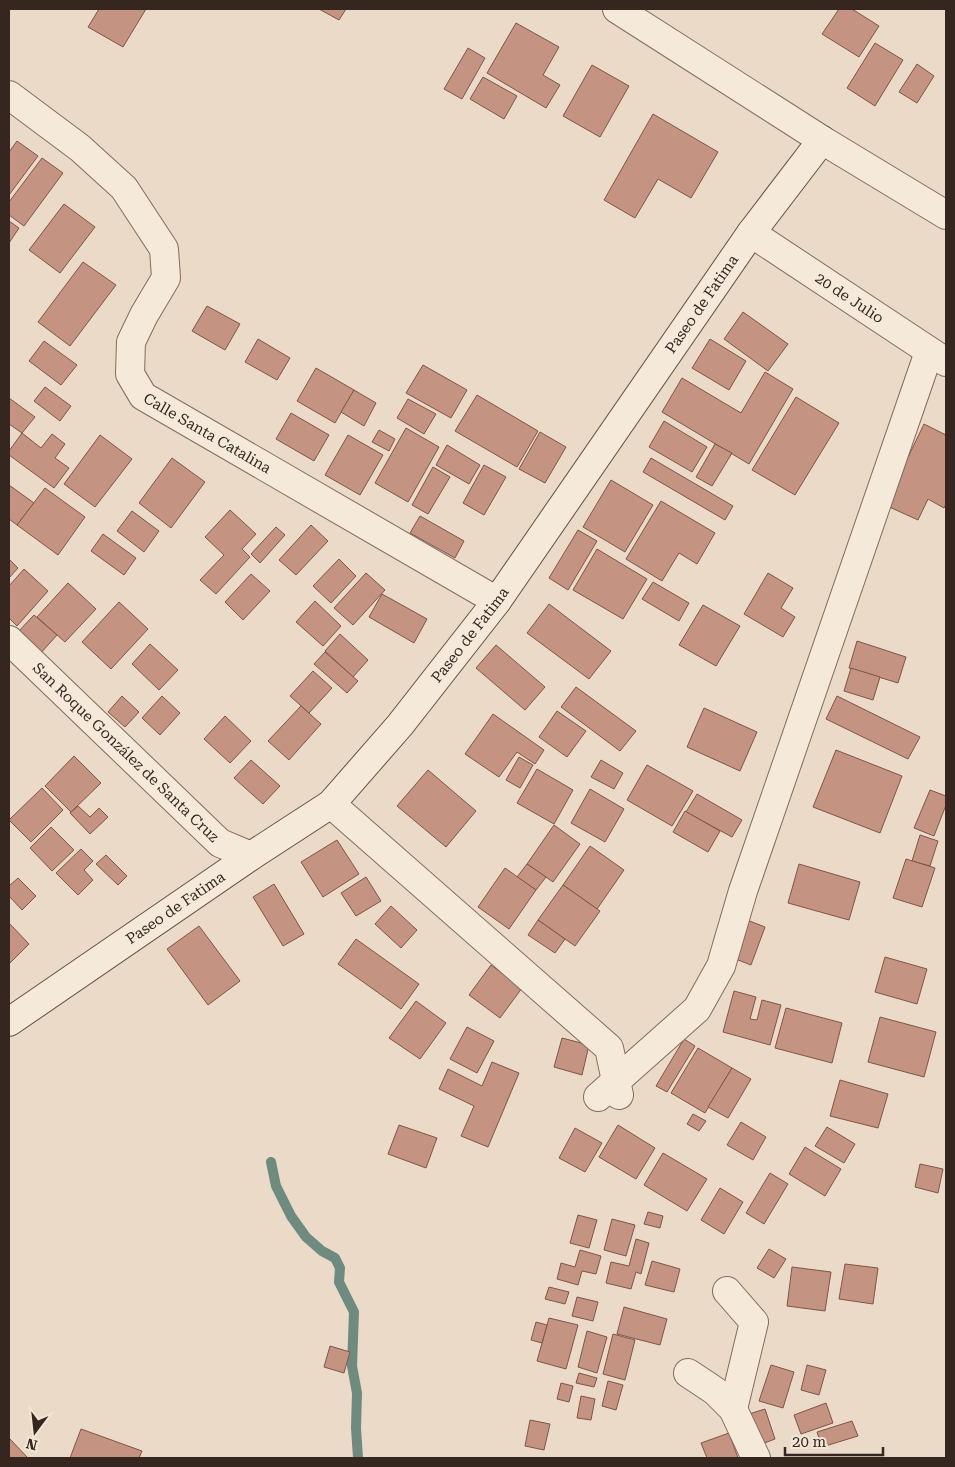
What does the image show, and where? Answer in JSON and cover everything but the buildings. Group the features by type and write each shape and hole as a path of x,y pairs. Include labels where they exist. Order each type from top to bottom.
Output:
{"street":[{"path":"617,9 822,140 946,215"},
{"name":"Calle Santa Catalina","path":"9,95 80,148 124,188 164,249 166,278 130,342 130,374 143,396 497,601"},
{"name":"Paseo de Fatima","path":"9,1022 251,856 331,804 400,725 497,601 751,233 822,140"},
{"name":"20 de Julio","path":"751,233 938,357"},
{"path":"331,804 608,1048 612,1093 698,1009 721,966 743,891 938,357"},
{"name":"San Roque González de Santa Cruz","path":"9,640 220,843 251,856"},
{"path":"727,1291 754,1322 733,1409"},
{"path":"688,1373 715,1391 733,1409 756,1458"}],"waterway":[{"path":"271,1162 276,1186 291,1216 306,1237 322,1251 335,1258 340,1268 339,1282 354,1312 352,1366 357,1393 356,1428 358,1458"}]}
